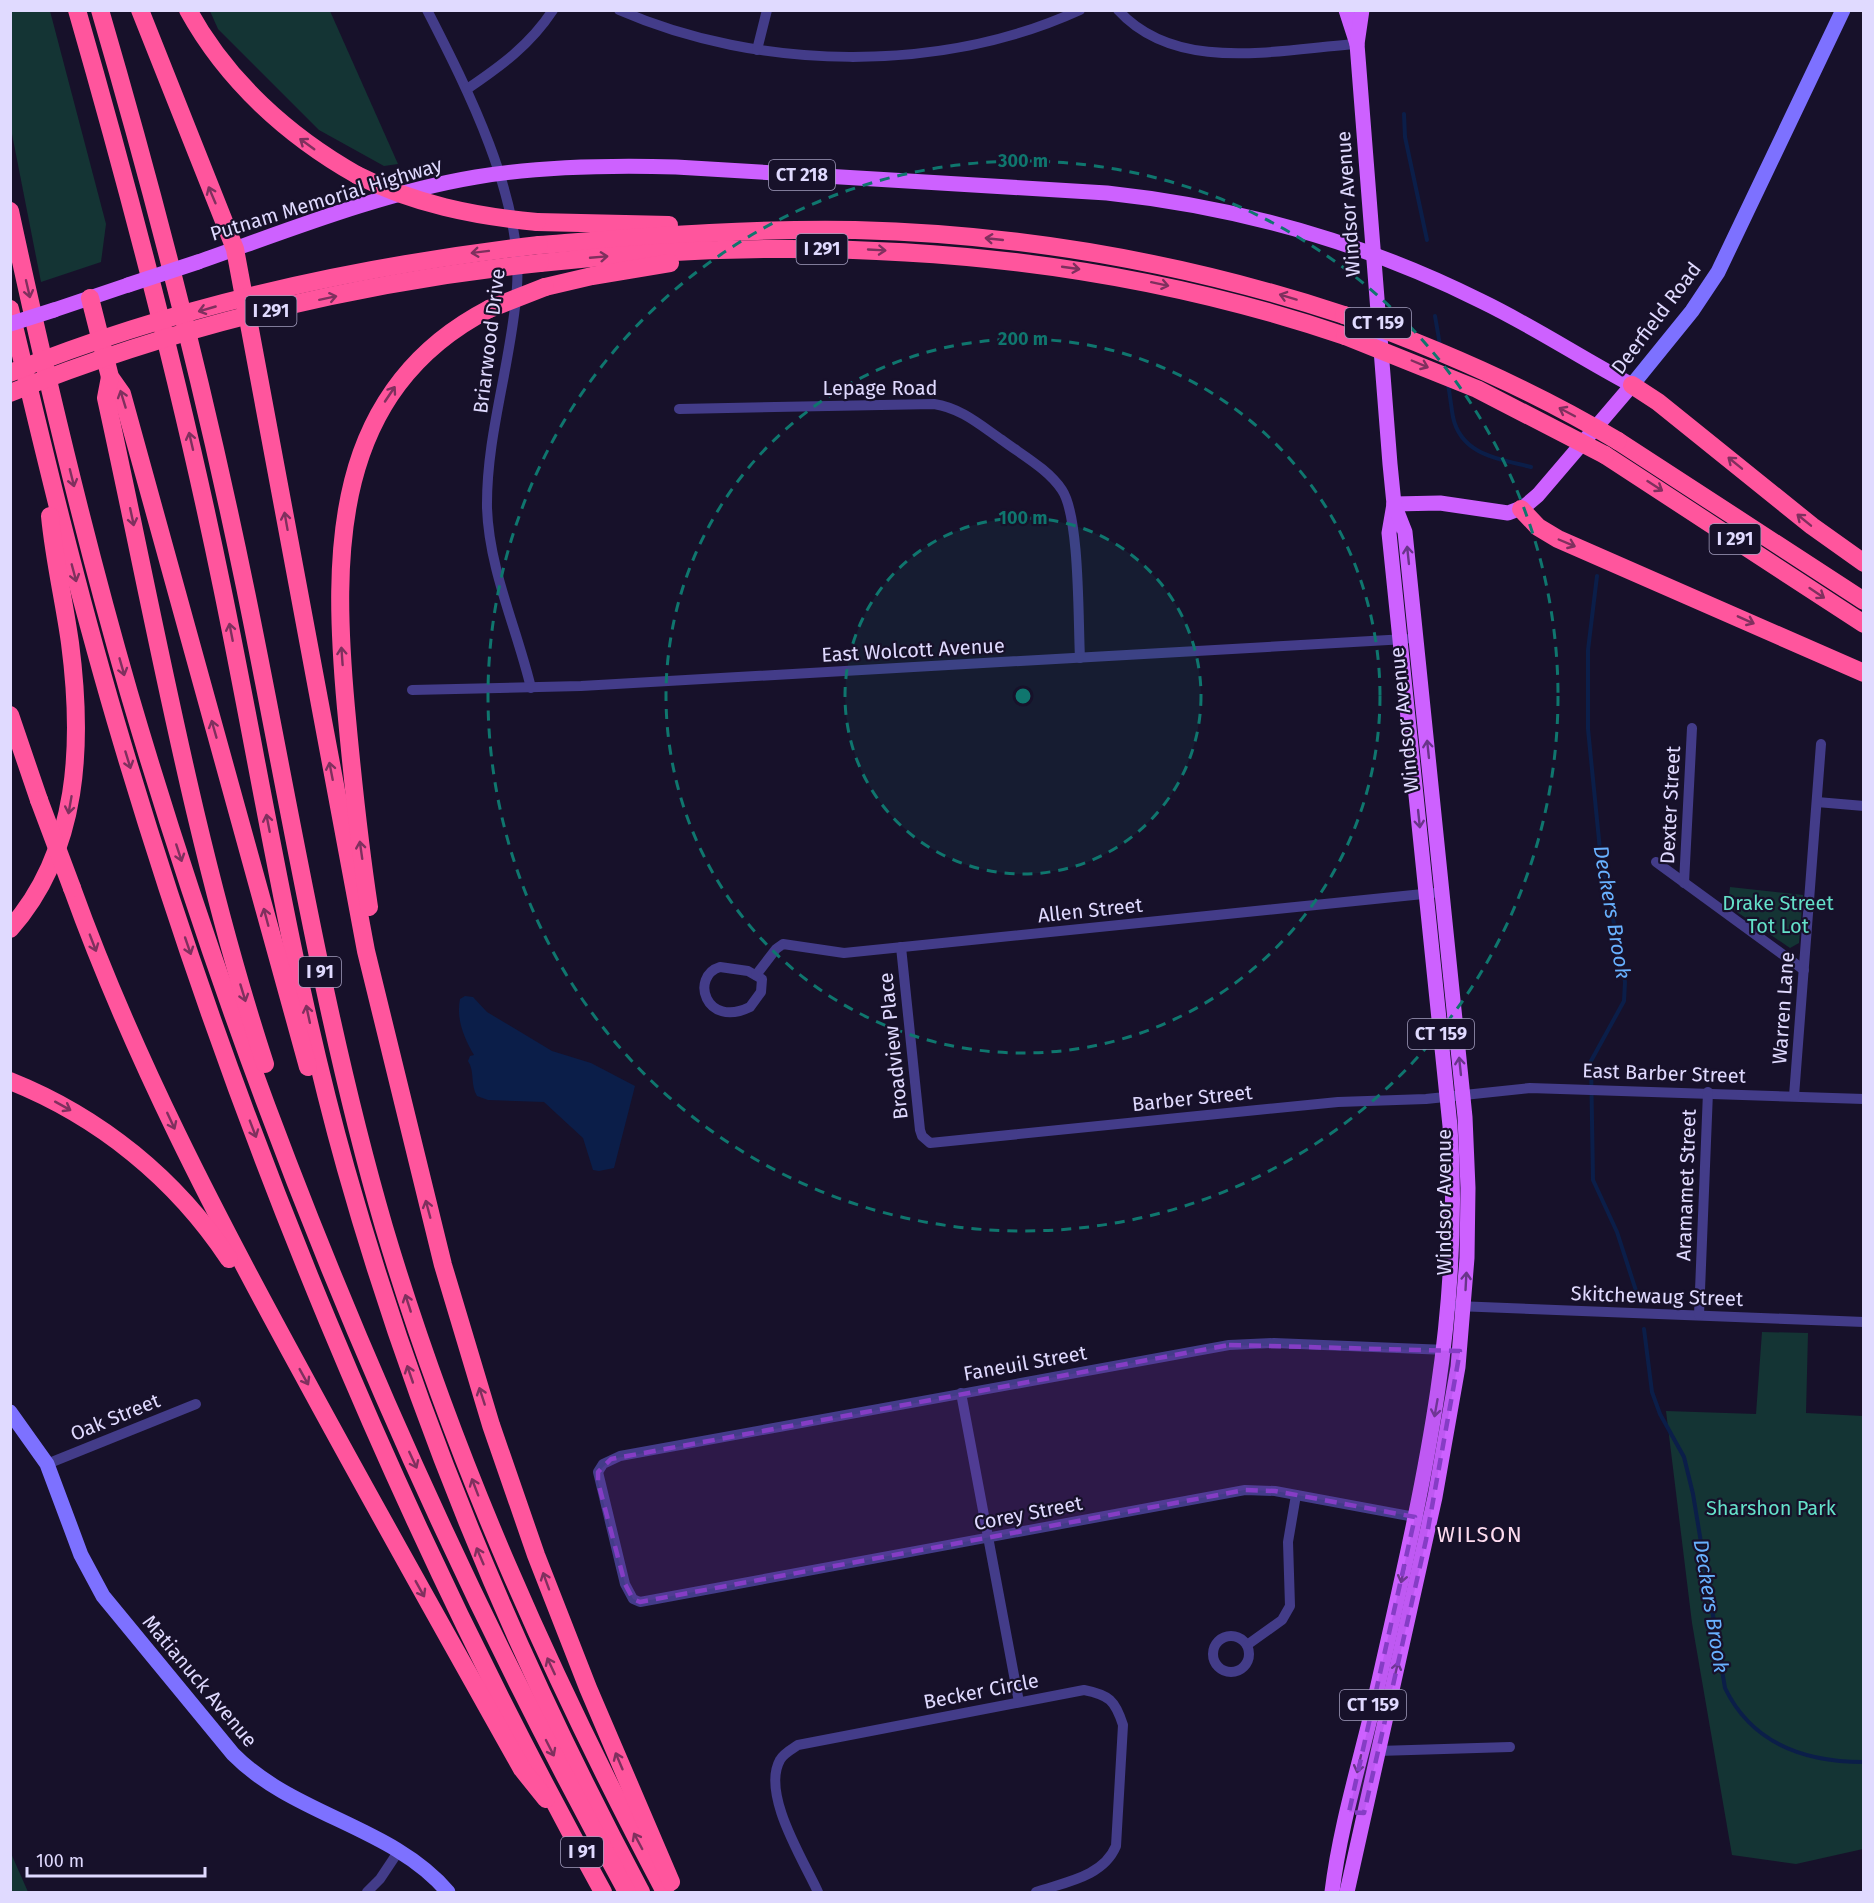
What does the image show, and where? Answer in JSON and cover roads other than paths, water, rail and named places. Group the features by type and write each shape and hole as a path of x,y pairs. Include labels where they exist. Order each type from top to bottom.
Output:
{"highway":[{"path":"77,10 136,220 179,386 299,974 324,1086 358,1213 406,1363 473,1539 547,1707 641,1893"},
{"name":"I 91","path":"100,10 155,204 205,404 243,579 321,975 383,1223 431,1371 498,1544 568,1702 665,1893"},
{"path":"140,10 235,249 354,887 384,1030 392,1053 443,1265 509,1478 566,1633 675,1893"},
{"path":"188,10 215,52 261,104 312,147 357,175 388,190 434,205 493,217 537,222 769,226 820,239"},
{"path":"10,211 79,504 146,749 243,1037 304,1203 391,1413 492,1631 548,1745 627,1893"},
{"name":"I 291","path":"10,373 153,324 263,294 396,266 539,254 675,251 820,239 956,236 1100,253 1237,283 1344,315 1497,377 1618,441 1863,601"},
{"path":"392,1053 363,862 349,743 339,600 342,533 357,464 371,428 388,397 428,350 489,309 545,288 647,266 784,254 820,239"},
{"name":"I 291","path":"820,239 1085,270 1205,294 1345,336 1416,363 1494,397 1605,455 1863,624"},
{"name":"I 291","path":"10,393 114,356 258,314 539,254"},
{"path":"90,298 110,377 122,394 297,1028 336,1159 358,1213"},
{"name":"I 91","path":"10,309 87,618 128,763 192,958 254,1131 340,1346 425,1539 491,1678 603,1893"},
{"path":"110,377 106,398 205,853 260,1049 356,1329"},
{"path":"1632,385 1658,402 1812,526 1863,563"},
{"path":"10,929 37,895 54,861 68,815 74,775 74,689 70,641 51,528 50,475"},
{"path":"1521,509 1538,527 1558,539 1863,673"},
{"path":"10,716 39,800 111,987 155,1088 209,1200 276,1326 522,1769 560,1812"},
{"path":"10,1081 80,1115 153,1170 208,1230 276,1326"}],"main road":[{"name":"Windsor Avenue","path":"1346,10 1357,44"},
{"name":"Windsor Avenue","path":"1332,1893 1378,1750 1423,1518 1452,1350 1457,1306 1453,1183 1455,1096 1434,893 1408,719 1389,533 1394,504 1372,253 1357,44 1362,10"},
{"name":"Putnam Memorial Highway","path":"10,324 395,196 497,174 565,167 625,165 1107,193 1240,214 1319,235 1372,253 1484,302 1632,385"},
{"name":"Deerfield Road","path":"1521,509 1538,495 1632,385"},
{"path":"1394,504 1440,503 1503,513 1521,509"},
{"name":"Windsor Avenue","path":"1394,504 1405,532 1417,638 1425,718 1434,893"},
{"path":"1408,719 1425,718"},
{"name":"Windsor Avenue","path":"1347,1893 1356,1813 1423,1518"}],"street":[{"name":"Briarwood Drive","path":"426,10 467,89 514,227 518,268 514,313 490,468 488,509 492,549 531,688"},
{"path":"467,89 516,55 540,31 553,10"},
{"path":"619,10 661,28 712,42 808,56 862,57 932,52 999,38 1061,19 1080,10"},
{"path":"757,50 767,10"},
{"path":"1118,10 1150,36 1178,48 1208,54 1357,44"},
{"name":"Deerfield Road","path":"1632,385 1692,311 1718,272 1843,10"},
{"name":"Lepage Road","path":"679,409 934,404 946,406 968,416 1043,470 1063,491 1069,503 1073,529 1080,658"},
{"name":"East Wolcott Avenue","path":"412,690 502,686 531,688 1417,638"},
{"name":"Dexter Street","path":"1684,883 1692,728"},
{"name":"Warren Lane","path":"1794,1096 1821,744"},
{"path":"1817,802 1863,806"},
{"path":"1656,862 1804,970"},
{"name":"Allen Street","path":"756,975 776,949 785,944 835,953 1434,893"},
{"name":"Broadview Place","path":"901,947 920,1130 925,1140"},
{"path":"723,967 756,975 762,979 763,986 750,1007 728,1012 717,1011 711,1006 705,985 707,976 714,969 723,967"},
{"name":"East Barber Street","path":"1455,1096 1530,1088 1586,1088 1863,1100"},
{"name":"Aramamet Street","path":"1699,1315 1708,1092"},
{"name":"Barber Street","path":"925,1140 936,1143 961,1141 1257,1110 1455,1096"},
{"name":"Skitchewaug Street","path":"1457,1306 1863,1322"},
{"name":"Faneuil Street","path":"633,1599 625,1584 598,1482 598,1472 603,1464 620,1456 1228,1345 1274,1343 1452,1350"},
{"path":"962,1393 1020,1702"},
{"name":"Oak Street","path":"47,1464 196,1404"},
{"name":"Matianuck Avenue","path":"10,1412 47,1464 81,1556 103,1596 233,1754 255,1775 281,1793 398,1852 428,1872 448,1893"},
{"name":"Corey Street","path":"633,1599 649,1602 1245,1490 1260,1489 1423,1518"},
{"path":"1248,1645 1282,1620 1290,1606 1288,1542 1296,1495"},
{"name":"Becker Circle","path":"818,1893 778,1801 775,1775 780,1758 798,1745 1084,1690 1106,1695 1118,1711 1123,1725 1116,1846 1110,1860 1096,1871 1056,1889 1036,1893"},
{"path":"1378,1750 1510,1747"},
{"path":"367,1893 380,1879 398,1852"}],"water":[{"path":"465,996 473,997 487,1012 552,1051 591,1063 635,1086 614,1168 593,1170 583,1138 544,1102 488,1100 477,1096 468,1061 470,1056 474,1055 464,1035 459,1014 460,999"}],"waterway":[{"name":"Deckers Brook","path":"1404,114 1405,137 1427,240"},
{"name":"Deckers Brook","path":"1435,316 1440,345"},
{"name":"Deckers Brook","path":"1448,384 1453,417 1457,430 1464,440 1494,458 1531,467"},
{"name":"Deckers Brook","path":"1597,576 1588,650 1588,729 1600,850 1625,982 1624,1001 1591,1061 1593,1180 1617,1232 1640,1303"},
{"name":"Deckers Brook","path":"1644,1329 1652,1392 1660,1414 1684,1457 1693,1494 1725,1688 1736,1707 1750,1723 1765,1736 1782,1746 1821,1758 1864,1762"}],"district":[{"name":"WILSON","path":"1480,1534"}],"park label":[{"name":"Drake Street Tot Lot","path":"1778,914"},
{"name":"Sharshon Park","path":"1771,1508"}]}
